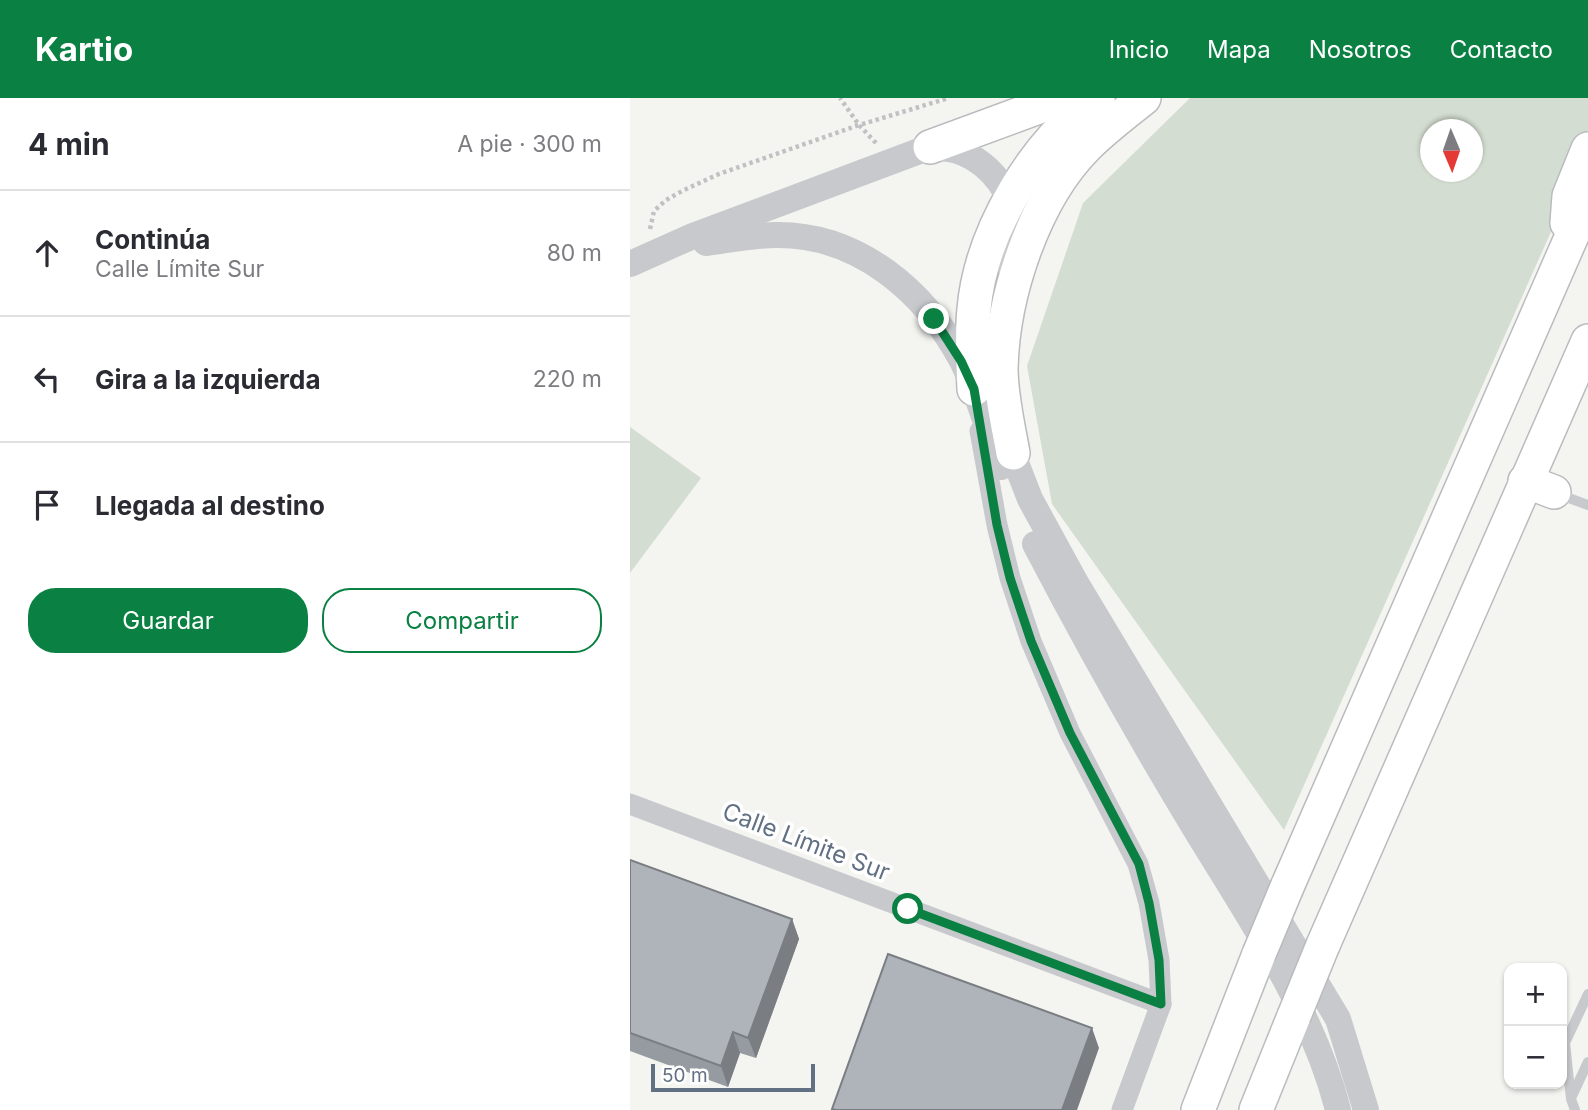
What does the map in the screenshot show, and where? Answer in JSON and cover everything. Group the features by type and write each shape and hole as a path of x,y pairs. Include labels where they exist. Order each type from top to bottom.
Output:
{"highway":[{"path":"930,148 1063,98"},
{"path":"974,389 974,307 982,268 1010,198 1029,169 1059,133 1098,98"},
{"path":"1013,453 1001,368 1011,299 1023,253 1059,181 1085,148 1144,98"},
{"path":"1563,253 1569,196 1588,149"},
{"path":"1198,1110 1287,887 1588,199"},
{"path":"1255,1110 1323,945 1540,486 1588,341"}],"street":[{"path":"630,264 693,236 930,148 951,149 977,160 994,176 1010,198 1016,227 998,294 990,340 991,387 998,414 1030,499 1076,583 1338,1019 1366,1110"},
{"path":"657,254 734,239 775,235 801,236 869,259 895,276 921,301 947,337 974,389 1021,517 1116,694 1268,950 1322,1055 1338,1110"},
{"path":"974,389 994,513 1010,578 1031,641 1070,733 1139,864 1149,903 1159,960 1161,1004 1122,1110"},
{"name":"Calle Límite Sur","path":"630,804 1161,1004"}],"lane":[{"path":"1540,486 1588,505"},
{"path":"1573,1104 1565,1043 1588,994"},
{"path":"1573,1104 1588,1062"}],"path":[{"path":"839,98 859,125 894,162"},
{"path":"657,254 652,242 651,220 654,211 666,200 719,174 859,125 949,98"}],"shaded area":[{"path":"1190,98 1588,98 1588,149 1284,830 1052,504 1027,366 1083,203"},
{"path":"630,427 701,478 630,573"}],"building":[{"path":"630,860 792,919 748,1038 733,1032 721,1066 630,1033"},
{"path":"888,954 1092,1028 1062,1110 832,1109"}],"route":[{"path":"908,909 1161,1004 1159,960 1139,864 1070,733 1031,641 1010,578 997,525 974,389 961,361 934,319"}]}
